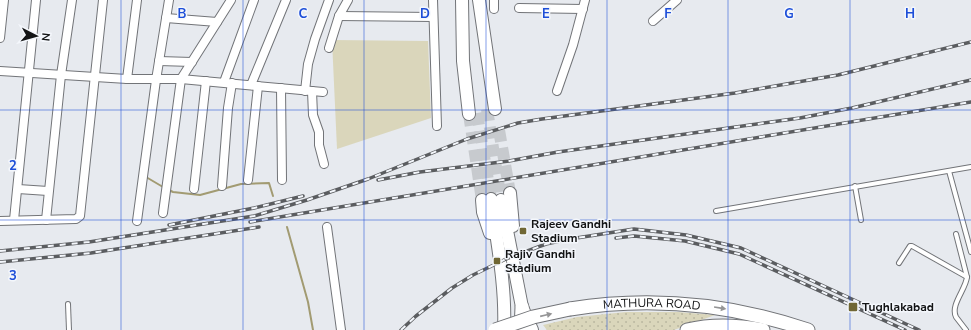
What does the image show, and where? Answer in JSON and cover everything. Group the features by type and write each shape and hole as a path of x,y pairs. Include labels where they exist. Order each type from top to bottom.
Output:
{"highway":[{"name":"MATHURA ROAD","path":"496,330 533,318 570,309 593,305 633,303 679,303 718,308 760,316 808,330"},
{"path":"521,330 522,307"},
{"path":"687,330 715,326 732,326 763,330"}],"main road":[{"path":"462,0 461,15 482,111 478,43 478,0"},
{"path":"504,330 504,302 498,254 496,198 515,244 511,254 515,275 522,307 532,330"},
{"path":"502,282 515,275"},
{"path":"496,330 502,282"}],"street":[{"path":"0,38 4,0"},
{"path":"14,220 30,73 36,0"},
{"path":"46,220 61,75 72,0"},
{"path":"0,221 76,219 80,216 103,0"},
{"path":"127,79 137,0"},
{"path":"137,222 168,18 169,0"},
{"path":"163,213 181,79 231,0"},
{"path":"222,186 228,108 228,83 254,0"},
{"path":"248,180 254,86 286,0"},
{"path":"324,164 319,145 319,132 313,115 309,91 308,64 329,0"},
{"path":"329,48 339,16 348,0"},
{"path":"433,0 437,126"},
{"path":"494,0 494,9"},
{"path":"557,92 585,0"},
{"path":"653,21 677,0"},
{"path":"520,8 583,8"},
{"path":"339,16 433,17"},
{"path":"168,18 217,22"},
{"path":"161,61 192,62"},
{"path":"0,71 127,79 181,79 323,92"},
{"path":"194,189 206,81"},
{"path":"281,88 282,180"},
{"path":"18,189 48,191"},
{"path":"327,227 341,330"}],"lane":[{"path":"716,211 971,167"},
{"path":"949,171 971,252"},
{"path":"855,186 861,220"},
{"path":"956,234 968,277 955,312 956,317 966,330"},
{"path":"899,263 910,246 912,246 968,277"},
{"path":"68,304 69,330"}],"shaded area":[{"path":"332,40 428,41 431,118 337,149"},
{"path":"626,312 678,312 715,315 674,330 547,330 543,325 577,317"}],"waterway":[{"path":"147,175 146,177 163,187"},
{"path":"169,190 173,192 200,195 241,184 269,183 273,196"},
{"path":"287,227 308,302 313,330"}],"tunnel":[{"path":"487,109 501,200"},
{"path":"477,113 491,199"},
{"path":"469,114 482,200"},
{"path":"499,130 510,193"}],"railway":[{"path":"0,251 89,242 254,216 368,179 467,139 518,123 735,93 838,75 971,42"},
{"path":"378,180 420,172 509,161 558,152 800,118 852,108 971,80"},
{"path":"250,222 971,102"},
{"path":"169,225 254,208 303,196"},
{"path":"0,262 91,253 259,227"},
{"path":"401,330 416,316 452,288 473,275 506,259 546,244 634,229 686,235 741,248 919,330"},
{"path":"616,238 634,236 685,241 739,254 905,330"}],"place":[{"name":"Rajeev Gandhi Stadium","path":"523,231"},
{"name":"Rajiv Gandhi Stadium","path":"497,261"},
{"name":"Tughlakabad","path":"853,307"}]}
